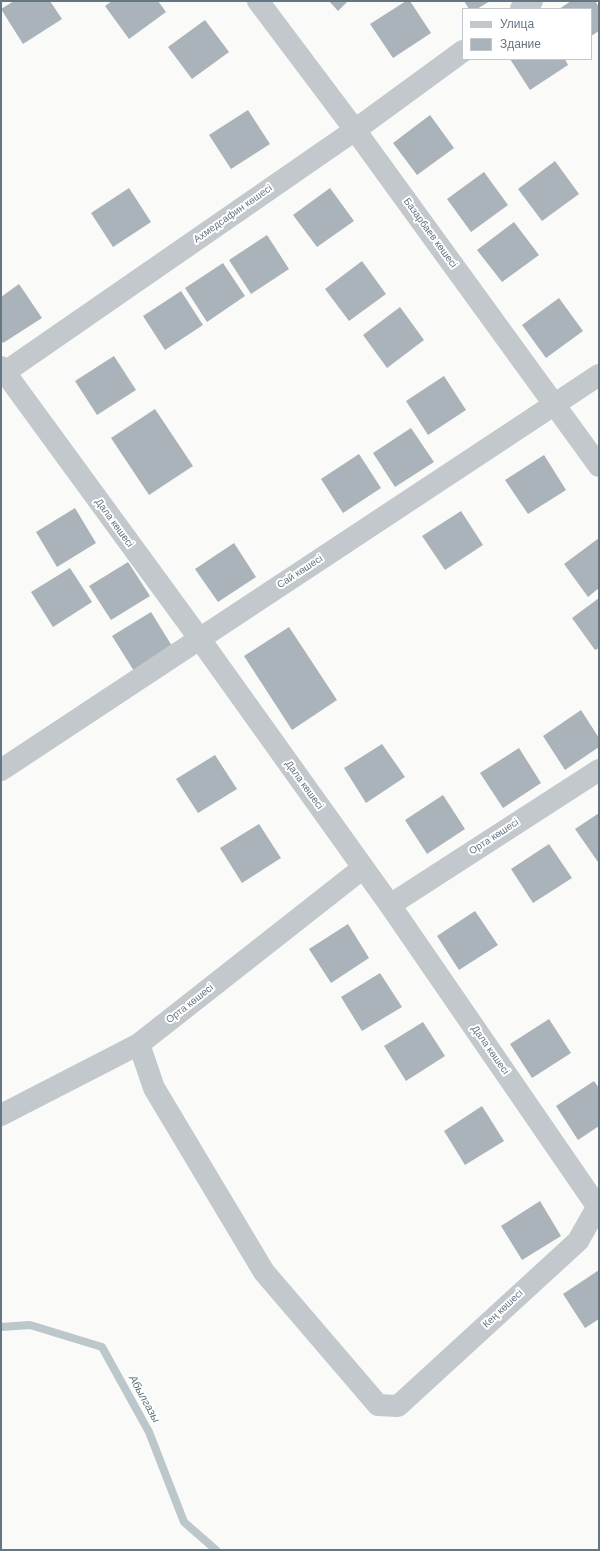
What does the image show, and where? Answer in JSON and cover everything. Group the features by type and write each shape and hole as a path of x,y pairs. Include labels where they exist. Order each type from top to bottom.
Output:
{"street":[{"name":"Базарбаев көшесі","path":"258,1 355,130 599,466"},
{"path":"522,8 532,1"},
{"name":"Ахмедсафин көшесі","path":"2,371 355,130 462,52"},
{"name":"Дала көшесі","path":"2,371 199,638 390,905 598,1206"},
{"name":"Сай көшесі","path":"1,770 199,638 556,405 599,375"},
{"name":"Орта көшесі","path":"390,905 599,770"},
{"name":"Орта көшесі","path":"1,1115 139,1044 363,868"},
{"name":"Кең көшесі","path":"139,1044 154,1088 264,1272 378,1404 398,1406 578,1241 598,1206"}],"building":[{"path":"14,1 50,1 62,19 23,44 1,9"},
{"path":"112,1 158,1 166,12 129,39 105,6"},
{"path":"329,1 348,1 338,11"},
{"path":"406,1 410,1 431,33 393,58 370,24"},
{"path":"464,1 490,1 479,8 468,8"},
{"path":"571,1 595,1 599,7 599,31 592,35 592,8 560,8"},
{"path":"205,20 229,52 192,79 168,47"},
{"path":"511,60 566,60 568,65 530,90"},
{"path":"248,110 270,144 231,169 209,135"},
{"path":"430,115 454,148 417,175 393,143"},
{"path":"555,161 579,194 542,221 518,189"},
{"path":"484,172 508,205 471,232 447,199"},
{"path":"129,188 151,222 113,247 91,213"},
{"path":"330,188 354,221 317,247 293,215"},
{"path":"514,222 539,255 502,282 477,250"},
{"path":"267,235 289,269 251,294 229,260"},
{"path":"362,261 386,294 349,321 325,289"},
{"path":"223,263 245,296 207,322 185,288"},
{"path":"19,284 42,318 3,343 1,340 1,297"},
{"path":"181,291 203,325 165,350 143,316"},
{"path":"559,298 583,331 546,358 522,325"},
{"path":"400,307 424,340 387,368 363,335"},
{"path":"114,356 136,390 97,415 75,381"},
{"path":"444,376 466,410 428,435 406,401"},
{"path":"155,409 193,466 149,495 111,438"},
{"path":"411,428 434,462 395,487 373,453"},
{"path":"359,454 381,488 343,513 321,479"},
{"path":"544,455 566,490 528,514 505,480"},
{"path":"75,508 96,543 57,567 36,532"},
{"path":"461,511 483,545 445,570 422,536"},
{"path":"599,538 599,588 588,597 564,564"},
{"path":"234,543 256,577 218,602 195,569"},
{"path":"128,562 150,596 111,620 89,586"},
{"path":"70,568 92,602 53,627 31,592"},
{"path":"599,598 599,648 595,650 572,618"},
{"path":"151,612 172,646 134,671 112,636"},
{"path":"289,627 337,700 292,730 244,656"},
{"path":"581,710 599,738 599,747 565,770 543,736"},
{"path":"382,744 405,777 366,803 344,768"},
{"path":"519,748 541,783 503,808 480,773"},
{"path":"215,755 237,789 198,813 176,779"},
{"path":"443,795 465,829 427,854 405,820"},
{"path":"599,813 599,862 598,862 575,829"},
{"path":"259,824 281,858 242,883 220,848"},
{"path":"549,844 572,878 533,903 511,869"},
{"path":"475,911 498,945 459,970 437,936"},
{"path":"348,924 369,958 331,983 309,949"},
{"path":"380,973 402,1007 362,1031 341,997"},
{"path":"549,1019 571,1053 532,1078 510,1044"},
{"path":"423,1022 445,1056 406,1081 384,1046"},
{"path":"594,1081 599,1088 599,1126 578,1140 556,1106"},
{"path":"482,1106 504,1141 465,1165 444,1131"},
{"path":"540,1201 561,1236 522,1260 501,1226"},
{"path":"599,1270 599,1319 585,1328 563,1294"}],"waterway":[{"name":"Абылгазы","path":"1,1327 30,1325 102,1347 149,1432 184,1522 216,1550"}]}
